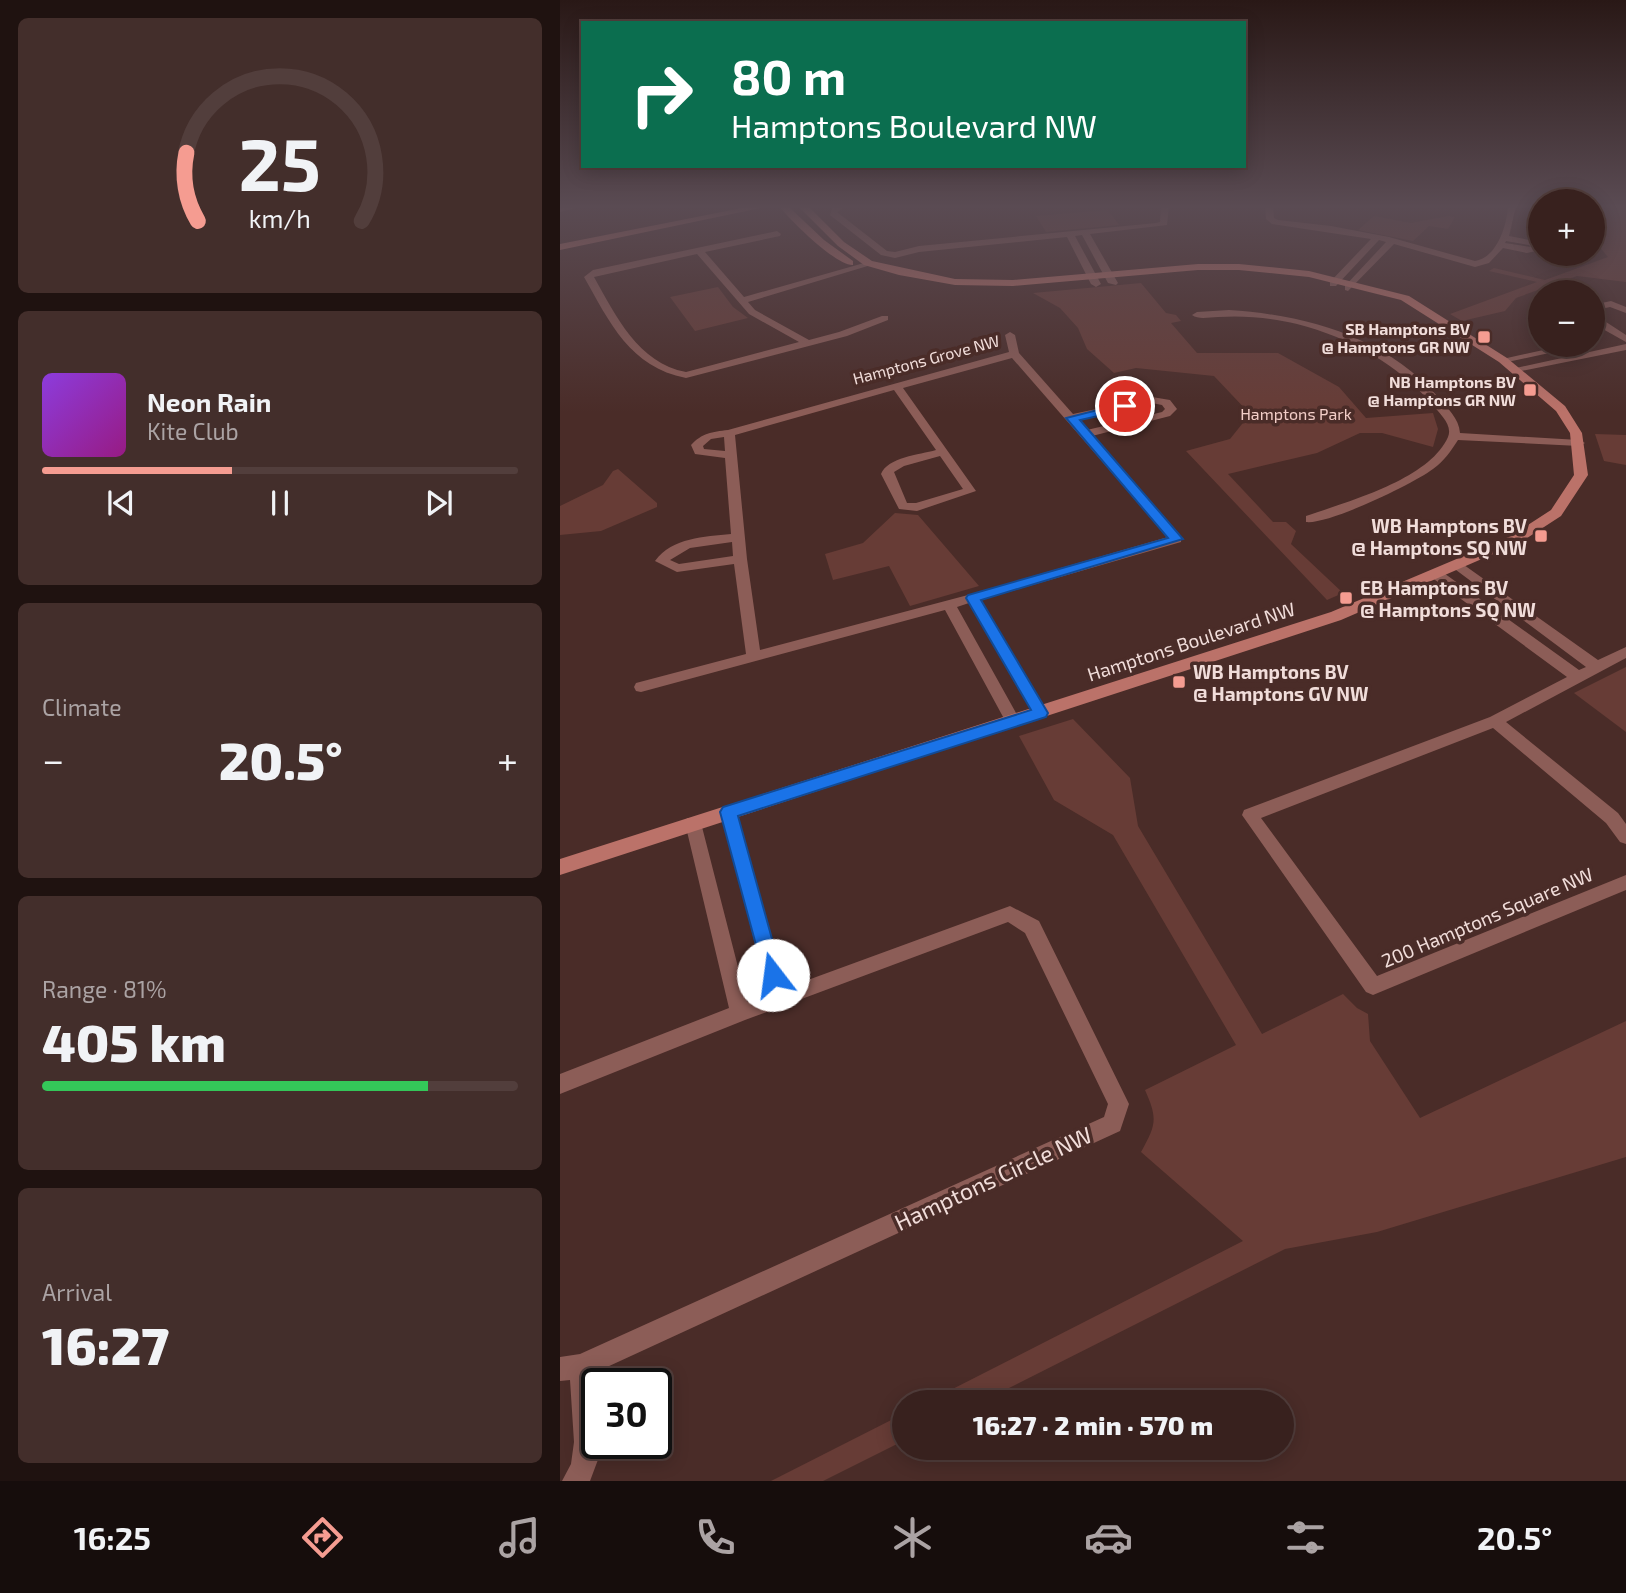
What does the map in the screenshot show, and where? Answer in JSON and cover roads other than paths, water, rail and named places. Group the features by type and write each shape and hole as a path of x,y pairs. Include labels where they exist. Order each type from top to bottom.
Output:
{"street":[{"path":"591,275 589,277 629,343 674,374 686,375 843,334 885,318"},
{"path":"720,275 751,312 807,343"},
{"path":"739,297 816,275"},
{"path":"882,275 891,280 976,292 1095,280 1189,275"},
{"path":"1092,275 1095,280"},
{"path":"1109,275 1111,279"},
{"path":"1269,275 1335,281 1428,312 1510,365 1561,410 1578,438"},
{"path":"1335,281 1341,275"},
{"path":"1351,285 1360,275"},
{"path":"1605,305 1609,304 1626,312"},
{"path":"1197,315 1245,312 1294,318 1332,331 1376,351 1408,375 1435,399 1454,431"},
{"path":"1605,318 1626,312"},
{"path":"1605,327 1625,341"},
{"path":"1010,335 1014,354"},
{"path":"1510,365 1625,341"},
{"path":"1605,342 1625,341"},
{"name":"Hamptons Grove NW","path":"641,687 973,598 1176,539 1014,354 729,433 708,436 697,445 699,452 730,456"},
{"path":"1510,365 1538,357"},
{"path":"896,385 943,452 970,491 917,507 903,506 887,474 888,470 900,463 943,452"},
{"path":"1072,418 1152,400 1166,402 1171,409 1166,414 1085,433"},
{"path":"1454,431 1578,438"},
{"path":"1310,519 1415,478 1437,460 1454,431"},
{"path":"729,433 740,559 754,658"},
{"name":"Hamptons Boulevard NW","path":"560,867 1336,616 1436,574 1516,539 1556,513 1581,475 1578,438"},
{"path":"739,537 682,546 664,556 662,561 677,568 740,559"},
{"path":"1457,564 1597,667"},
{"path":"1436,574 1578,677"},
{"path":"973,598 1040,713"},
{"path":"949,604 1013,722"},
{"name":"200 Hamptons Square NW","path":"1626,652 1494,721 1250,815 1373,986 1626,882"},
{"path":"1494,721 1612,818 1626,837"},
{"path":"729,812 779,999"},
{"path":"693,824 740,1013"},
{"name":"Hamptons Circle NW","path":"560,1084 740,1013 1010,914 1032,928 1119,1104 1112,1124 571,1367 588,1455 584,1471 575,1481"}],"place":[{"name":"SB Hamptons BV @ Hamptons GR NW","path":"1484,337"},
{"name":"NB Hamptons BV @ Hamptons GR NW","path":"1530,390"},
{"name":"WB Hamptons BV @ Hamptons SQ NW","path":"1541,536"},
{"name":"EB Hamptons BV @ Hamptons SQ NW","path":"1346,598"},
{"name":"WB Hamptons BV @ Hamptons GV NW","path":"1179,682"}],"park label":[{"name":"Hamptons Park","path":"1296,413"}]}
